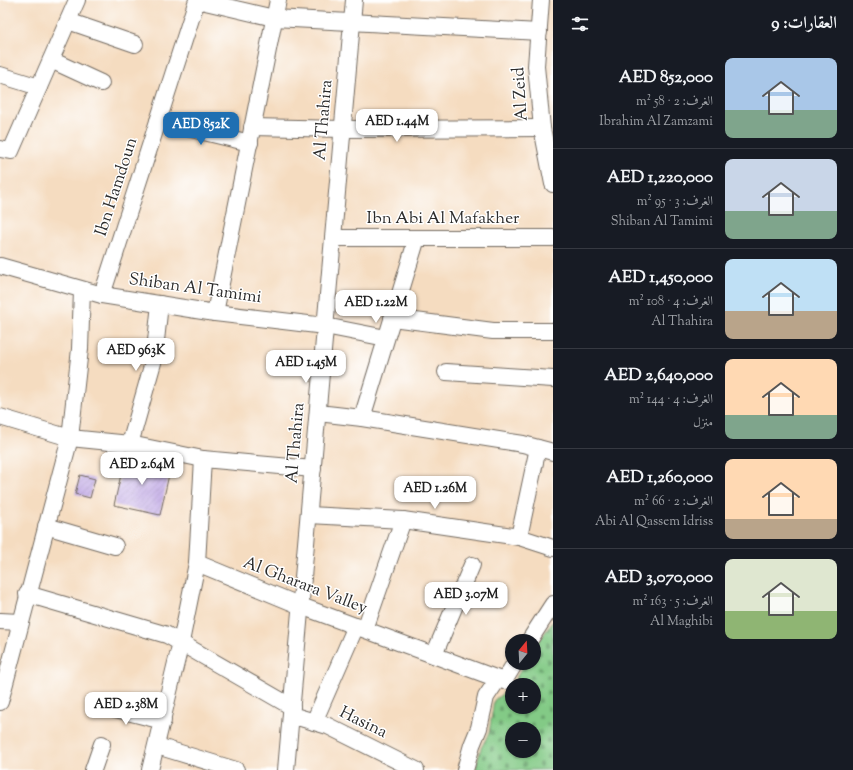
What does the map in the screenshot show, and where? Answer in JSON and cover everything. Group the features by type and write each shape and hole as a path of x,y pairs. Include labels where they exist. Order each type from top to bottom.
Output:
{"street":[{"path":"0,149 11,151 77,0"},
{"path":"197,0 274,18 539,32"},
{"name":"Ibn Hamdoun","path":"102,295 197,0"},
{"path":"215,313 278,0"},
{"name":"Al Thahira","path":"286,770 354,0"},
{"name":"Al Zeid","path":"541,0 536,66 542,128 553,184"},
{"path":"68,22 135,44"},
{"path":"51,60 101,83"},
{"path":"0,75 39,87"},
{"path":"158,121 250,143"},
{"path":"252,127 343,129 542,128"},
{"name":"Ibn Abi Al Mafakher","path":"333,238 553,238"},
{"path":"362,418 417,238"},
{"name":"Shiban Al Tamimi","path":"0,266 102,295 215,313 325,326 386,338"},
{"path":"0,699 70,438 80,349 82,290"},
{"path":"130,444 154,359 160,304"},
{"path":"392,318 493,332 553,331"},
{"path":"446,372 553,379"},
{"path":"318,413 362,418 523,444 553,452"},
{"path":"0,417 70,438 130,444 202,459 313,469"},
{"path":"519,537 538,448"},
{"path":"150,770 181,642 197,563 202,459"},
{"path":"309,515 403,520 519,537 553,548"},
{"path":"314,722 360,628 403,520"},
{"path":"46,526 115,546"},
{"name":"Al Gharara Valley","path":"197,563 301,606 498,679"},
{"path":"434,655 472,565"},
{"name":"Hasina","path":"27,594 167,635 181,642 292,711 314,722 328,726 416,770"},
{"path":"534,634 553,604"},
{"path":"0,621 20,622"},
{"path":"465,770 472,745 479,728 486,697 498,679 504,681 511,670"},
{"path":"96,704 163,721"},
{"path":"94,770 102,744"},
{"path":"157,746 236,770"}],"green space":[{"path":"553,621 553,770 475,770 481,748 489,733 494,700 505,692 505,714 541,714 541,678 516,678 521,670 541,670 541,638"}],"building":[{"path":"126,453 139,456 138,462 170,470 160,515 114,505"},
{"path":"80,475 95,479 90,498 75,494"}]}
